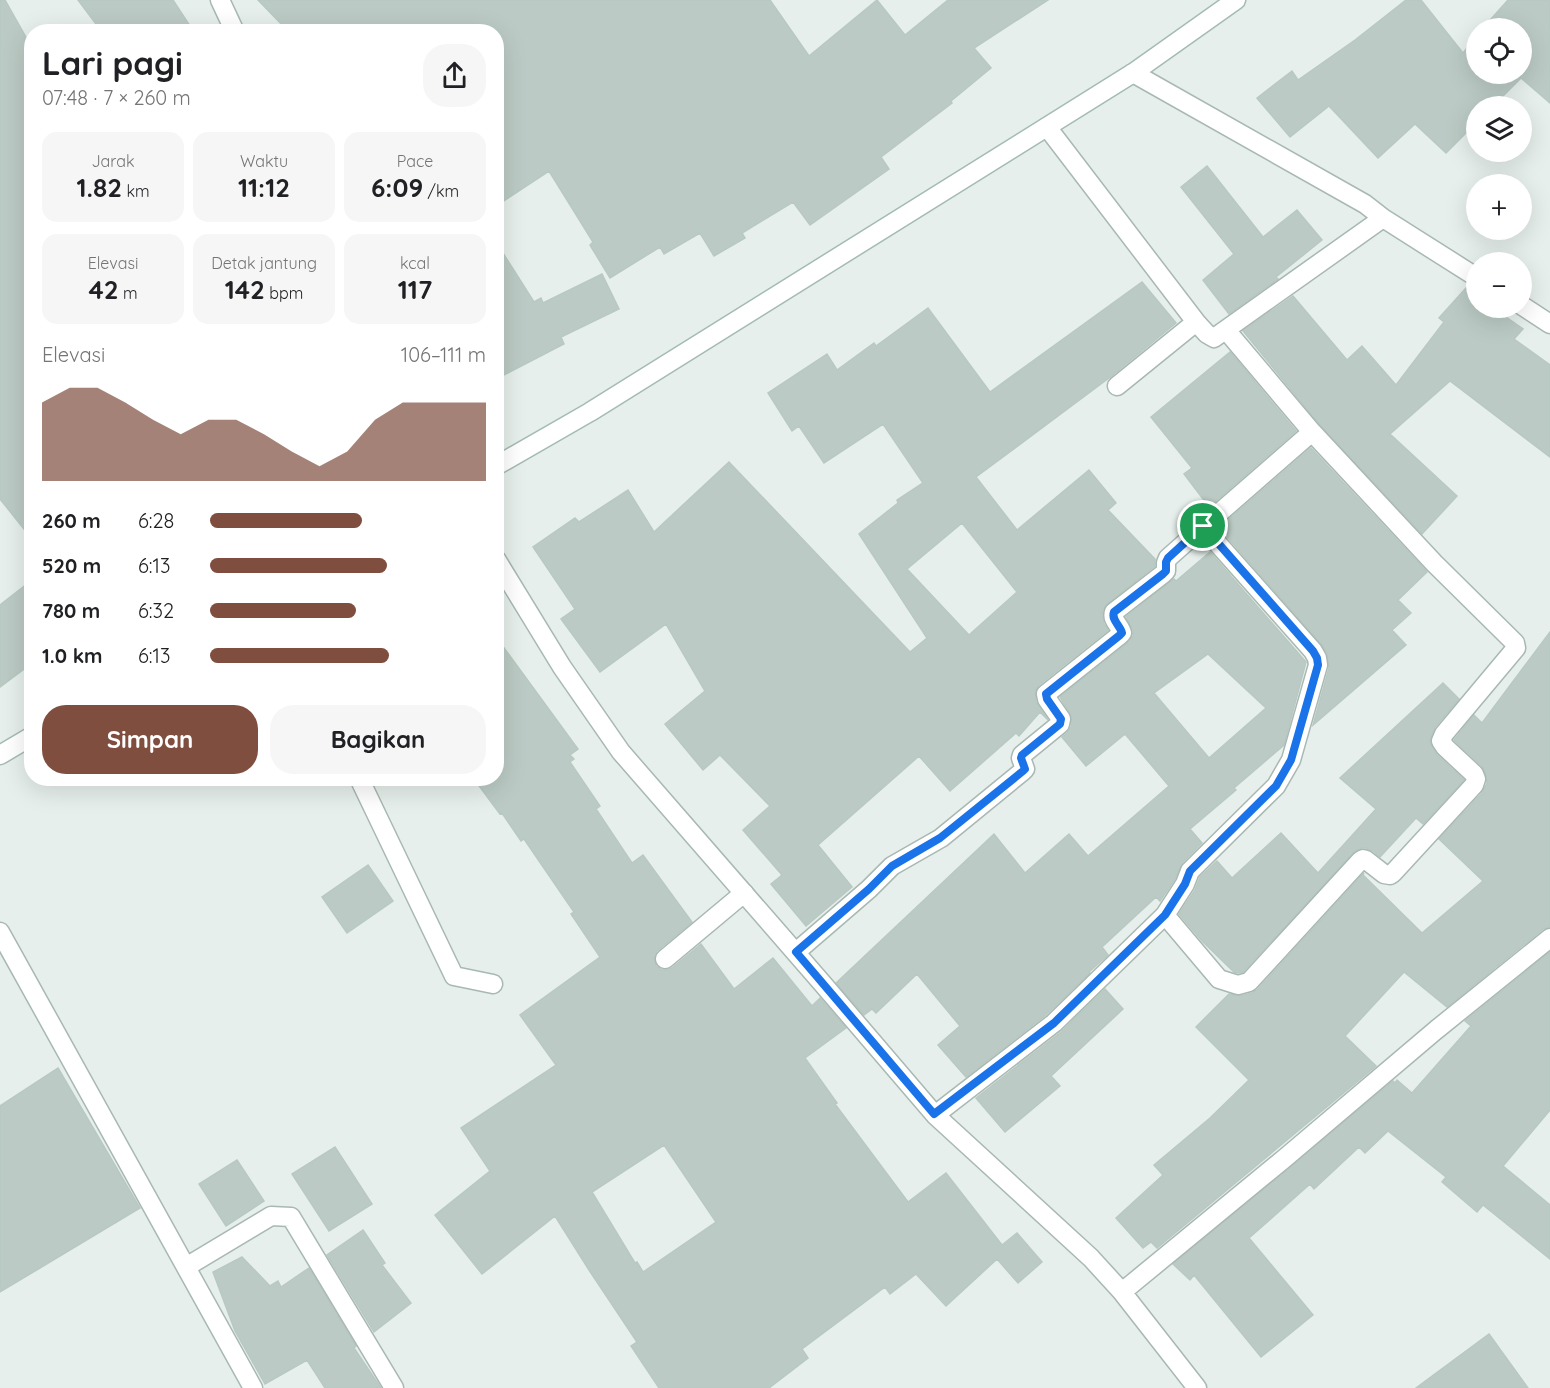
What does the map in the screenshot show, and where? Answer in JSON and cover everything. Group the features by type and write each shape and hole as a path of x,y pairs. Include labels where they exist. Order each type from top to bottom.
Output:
{"street":[{"path":"220,0 231,24"},
{"path":"504,461 590,412 1133,73 1236,0"},
{"path":"1133,73 1365,204 1383,219 1466,271"},
{"path":"1047,127 1196,322 1214,338 1383,219"},
{"path":"1532,312 1550,324"},
{"path":"1117,386 1196,322"},
{"path":"1165,915 1219,979 1238,985 1249,982 1255,976 1360,861 1366,860 1384,874 1390,876 1394,873 1474,784 1476,779 1474,774 1441,741 1444,734 1516,648 1515,643 1434,563 1312,432 1226,330"},
{"path":"796,952 892,866 940,838 1025,769 1022,755 1061,722 1046,694 1122,633 1113,618 1114,612 1163,574 1166,571 1168,558 1312,432"},
{"path":"934,1114 1054,1023 1165,915 1185,884 1190,871 1276,786 1291,760 1318,665 1317,658 1203,526"},
{"path":"504,572 562,667 621,752 934,1114 1091,1258 1122,1292 1197,1388"},
{"path":"0,755 24,741"},
{"path":"363,786 454,976 493,984"},
{"path":"665,959 744,893"},
{"path":"0,932 253,1388"},
{"path":"1122,1292 1550,938"},
{"path":"186,1267 271,1216 291,1218 394,1388"}],"building":[{"path":"0,0 5,0 24,34 24,529 0,499"},
{"path":"78,0 173,0 189,24 96,24"},
{"path":"258,0 770,0 809,56 877,0 905,35 948,0 1048,0 974,48 991,68 951,101 952,103 881,157 889,169 810,225 793,202 742,233 745,238 714,256 700,233 664,254 660,247 610,278 590,245 593,242 549,171 504,201 504,24 281,24"},
{"path":"1406,0 1421,0 1463,53 1466,49 1466,84 1515,84 1503,96 1466,96 1466,133 1446,153 1415,124 1378,158 1329,106 1290,137 1257,98 1292,71 1298,80"},
{"path":"1508,0 1550,0 1550,103 1528,84 1532,84 1532,18 1492,18"},
{"path":"1207,166 1263,237 1297,210 1322,240 1276,277 1278,279 1229,314 1203,280 1234,254 1181,187"},
{"path":"504,255 534,302 541,298 543,303 602,274 619,309 561,337 564,344 504,375"},
{"path":"1142,282 1176,323 1109,378 976,477 1017,530 1089,470 1116,503 1108,510 1155,559 1155,566 1107,604 1102,616 1108,630 1039,685 1036,690 1036,702 1048,720 1040,712 1019,736 1016,733 950,791 919,756 818,845 852,887 806,926 771,884 782,875 743,830 770,806 720,755 703,770 665,724 705,691 666,624 600,672 561,619 575,609 533,547 575,518 579,522 628,490 654,532 729,462 910,652 927,638 859,534 898,503 897,500 923,483 883,424 824,463 799,426 792,431 768,393 827,354 837,370 874,343 876,346 928,308 990,392","holes":["962,523 1017,592 969,635 907,569"]},
{"path":"1466,288 1466,318 1507,318 1523,329 1514,339 1550,365 1550,457 1450,381 1390,434 1457,496 1422,534 1320,425 1243,331 1293,296 1347,360 1362,346 1396,385 1444,322 1439,318"},
{"path":"1230,352 1296,431 1209,507 1184,474 1192,468 1151,417"},
{"path":"1311,448 1427,572 1398,600 1411,613 1392,630 1406,645 1313,725 1329,668 1327,653 1220,527"},
{"path":"1210,552 1306,662 1284,745 1190,829 1202,843 1182,863 1175,879 1160,901 1156,897 1102,947 1108,955 1047,1014 966,1077 938,1045 960,1026 917,974 876,1013 872,1009 864,1015 836,983 994,834 1025,873 1069,834 1088,856 1169,786 1125,734 1086,766 1062,737 1071,727 1072,717 1060,697 1130,641 1133,630 1126,617 1174,579 1176,581","holes":["1208,654 1266,708 1209,758 1154,693"]},
{"path":"24,586 24,669 0,687 0,605"},
{"path":"1550,632 1550,927 1543,929 1447,1007 1404,972 1345,1036 1376,1066 1157,1248 1151,1242 1143,1248 1116,1218 1163,1175 1154,1165 1210,1118 1249,1080 1196,1027 1229,994 1241,996 1257,990 1364,873 1363,875 1422,933 1483,881 1439,839 1482,793 1487,783 1482,766 1454,740 1474,715 1482,723"},
{"path":"504,648 578,749 570,755 574,759 570,762 600,806 596,809 632,863 643,855 692,922 657,951 654,960 656,966 662,970 672,968 701,944 734,989 773,958 812,1006 820,998 846,1028 805,1058 837,1103 835,1104 908,1202 946,1173 1002,1245 1017,1233 1042,1262 1018,1283 997,1259 946,1306 916,1274 890,1294 885,1287 802,1349 808,1358 769,1388 659,1388 631,1346 637,1342 555,1216 482,1274 435,1215 490,1171 461,1128 556,1065 520,1015 600,957 571,914 574,912 524,839 521,841 502,813 500,814 479,786 504,786","holes":["664,1145 716,1222 643,1272 637,1262 635,1263 592,1192"]},
{"path":"1443,683 1459,699 1435,727 1430,743 1437,755 1464,780 1423,824 1416,818 1380,857 1366,848 1354,852 1243,972 1234,972 1202,941 1179,914 1195,890 1200,877 1217,861 1232,878 1281,833 1318,873 1376,809 1340,778"},
{"path":"368,865 393,901 347,933 322,897"},
{"path":"1550,952 1550,1110 1503,1166 1550,1205 1550,1259 1483,1205 1477,1212 1442,1182 1446,1177 1388,1131 1365,1153 1359,1147 1314,1189 1310,1184 1249,1238 1313,1315 1261,1357 1194,1275 1190,1280 1173,1264 1393,1081 1395,1083 1397,1080 1412,1093 1471,1026 1465,1021"},
{"path":"1105,989 1123,1009 1051,1076 1060,1086 1005,1132 976,1098 1061,1032"},
{"path":"58,1068 140,1208 0,1292 0,1106"},
{"path":"335,1147 372,1204 329,1231 292,1174"},
{"path":"237,1160 264,1201 226,1226 199,1184"},
{"path":"363,1230 385,1263 382,1265 411,1303 374,1332 327,1255"},
{"path":"242,1257 270,1286 278,1281 281,1287 309,1268 356,1346 354,1348 381,1388 325,1388 307,1360 265,1384 235,1331 213,1272"},
{"path":"1489,1334 1528,1388 1416,1388"}],"route":[{"path":"1203,526 1317,658 1318,665 1291,760 1276,786 1190,871 1185,884 1165,915 1054,1023 934,1114 796,952 892,866 940,838 1025,769 1021,758 1024,752 1061,722 1046,694 1122,633 1113,618 1114,612 1163,574 1166,571 1168,558 1203,526"}]}
